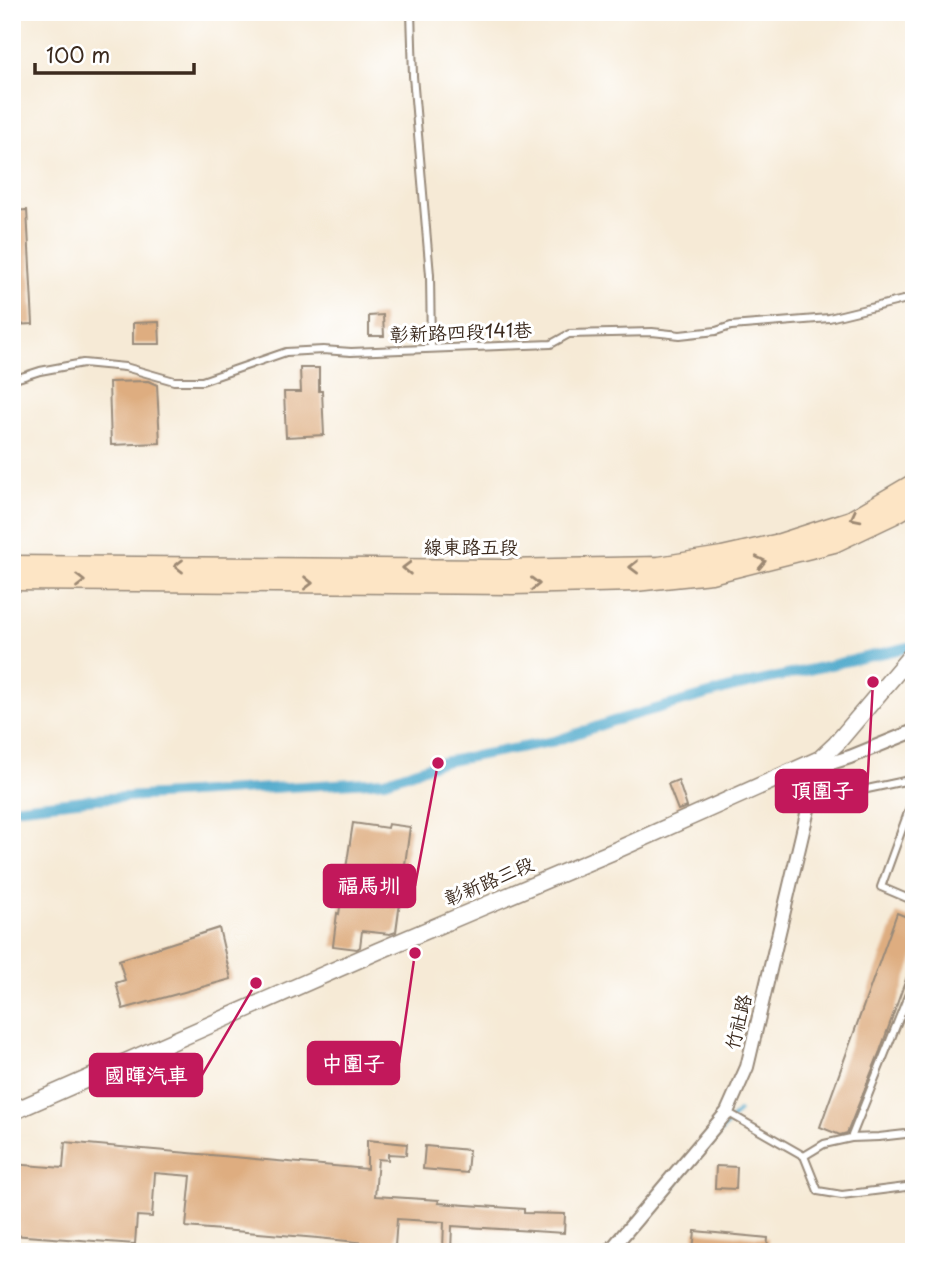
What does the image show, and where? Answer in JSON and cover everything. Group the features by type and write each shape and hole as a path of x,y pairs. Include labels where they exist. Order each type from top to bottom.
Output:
{"main road":[{"name":"線東路五段","path":"12,565 489,569 659,566 722,556 792,539 851,520 914,483"},
{"name":"線東路五段","path":"12,581 499,584 635,582 711,574 834,543 914,503"}],"street":[{"name":"彰新路三段","path":"12,1112 798,770 819,764 911,655"},
{"path":"819,764 850,757 914,731"},
{"name":"竹社路","path":"609,1252 727,1112 747,1068 819,764"}],"lane":[{"path":"411,12 430,275 431,348"},
{"name":"彰新路四段141巷","path":"12,380 40,371 83,363 125,367 174,381 202,380 286,352 551,344 569,334 652,332 680,335 716,331 731,326 829,318 903,300 914,300"},
{"path":"811,801 914,779"},
{"path":"914,796 881,887 914,901"},
{"path":"851,1138 914,981"},
{"path":"727,1112 804,1156 818,1191 842,1195 914,1186"},
{"path":"804,1156 824,1144 851,1138 914,1133"},
{"path":"12,1247 82,1252"}],"building":[{"path":"27,210 33,324 12,325 12,211"},
{"path":"383,315 384,336 369,336 369,316"},
{"path":"159,322 160,344 133,344 133,323"},
{"path":"300,368 319,368 324,435 286,437 284,392 301,392"},
{"path":"148,381 157,385 160,443 111,445 109,382"},
{"path":"678,780 687,807 678,810 668,784"},
{"path":"353,823 387,828 388,824 410,827 396,932 390,934 362,931 360,947 357,949 333,946"},
{"path":"897,913 914,920 914,957 847,1133 840,1135 820,1127"},
{"path":"219,928 231,979 123,1009 116,983 125,980 119,960"},
{"path":"367,1140 407,1144 406,1155 388,1154 388,1160 378,1159 375,1196 524,1209 524,1213 565,1214 564,1233 452,1226 451,1251 443,1250 444,1222 397,1219 395,1246 186,1227 191,1176 155,1173 152,1217 137,1216 135,1244 12,1235 12,1164 63,1168 65,1142 367,1169"},
{"path":"425,1146 469,1150 467,1173 423,1169"},
{"path":"716,1166 737,1167 736,1189 715,1188"},
{"path":"695,1231 768,1238 767,1252 693,1252"}],"waterway":[{"path":"12,808 94,799 385,781 438,763 555,741 613,721 734,687 914,646"},
{"path":"647,1217 739,1111"}],"place":[{"name":"頂圍子","path":"873,682"},
{"name":"福馬圳","path":"438,763"},
{"name":"中圍子","path":"415,953"},
{"name":"國暉汽車","path":"256,983"}]}
